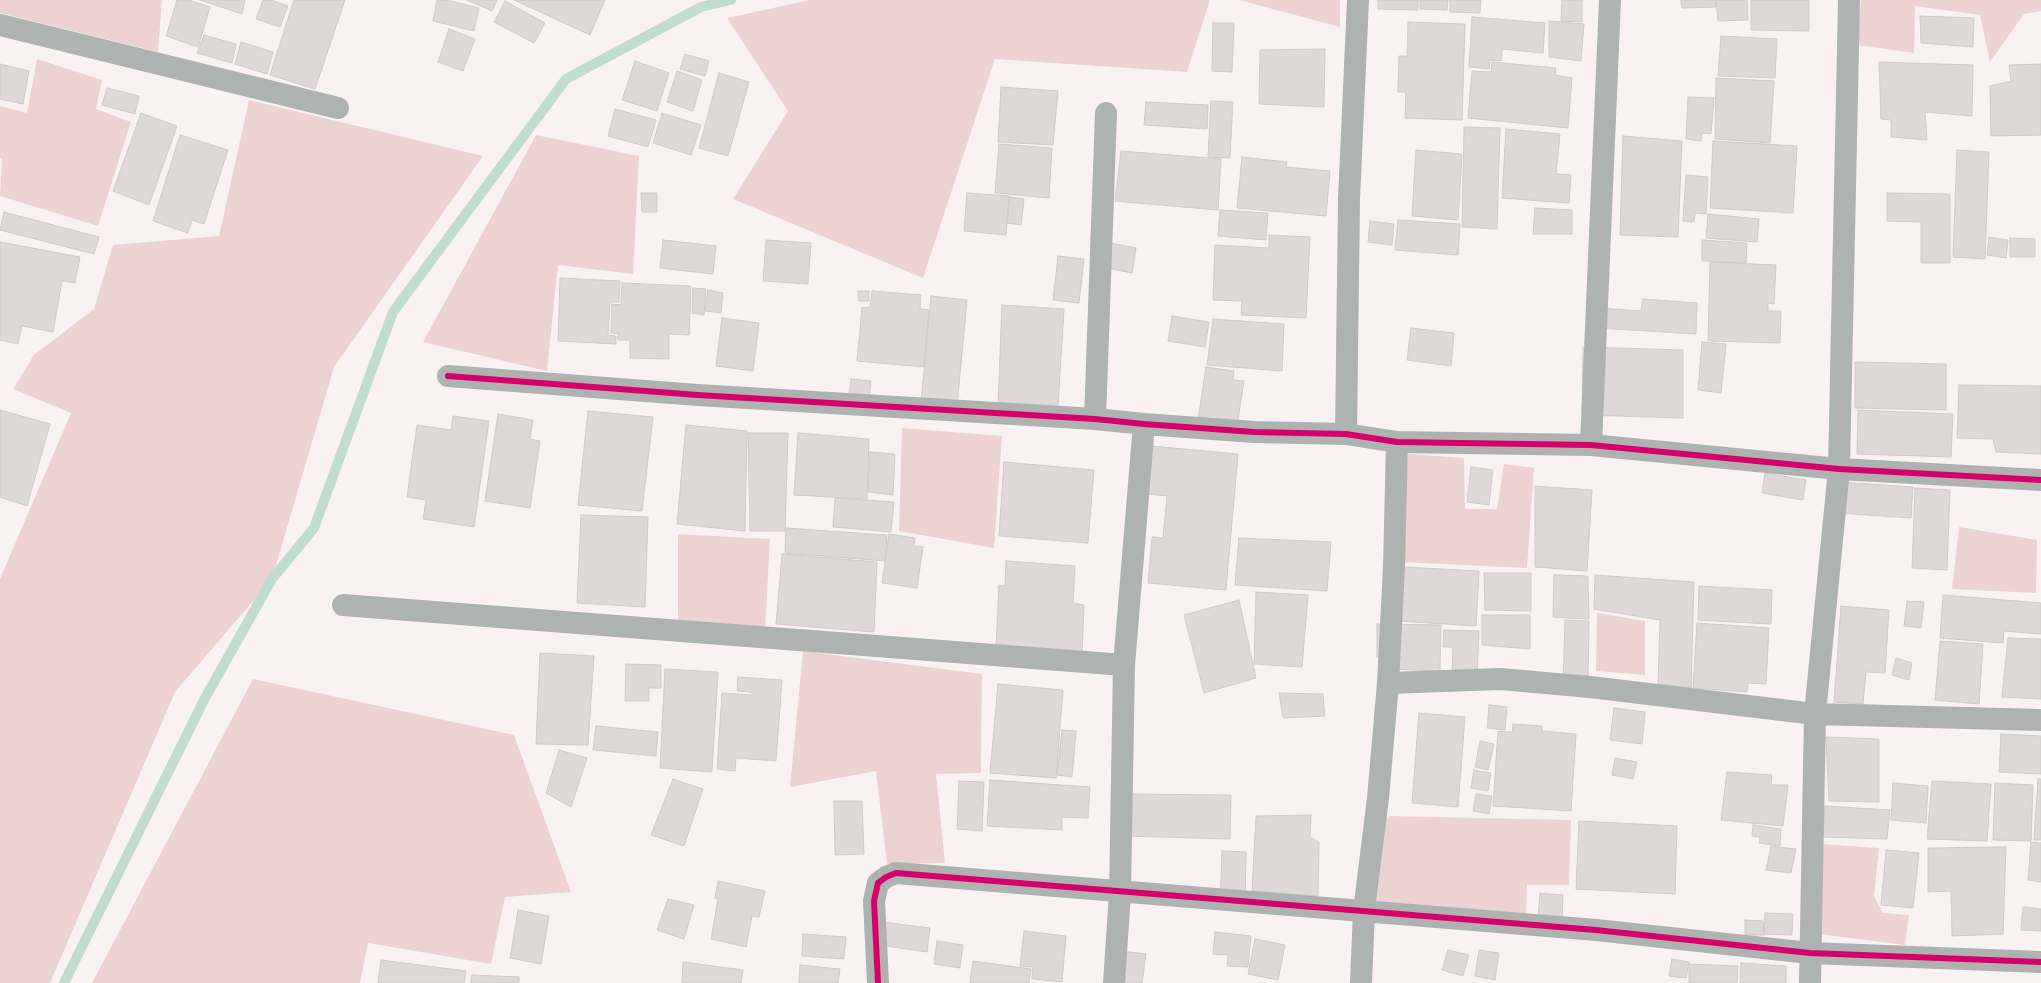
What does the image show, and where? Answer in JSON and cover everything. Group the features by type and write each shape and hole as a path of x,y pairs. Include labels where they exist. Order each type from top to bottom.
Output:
{"street":[{"path":"1346,434 1349,199 1358,0"},
{"path":"1591,444 1610,0"},
{"path":"1810,983 1815,714 1839,469 1849,0"},
{"path":"0,25 338,108"},
{"path":"1095,419 1106,114"},
{"path":"448,376 691,394 1095,419 1254,432 1346,434 1397,442 1591,444 1839,469 2041,480"},
{"path":"1114,983 1120,893 1124,665 1144,424"},
{"path":"1361,983 1364,911 1378,798 1388,683 1394,567 1397,442"},
{"path":"343,605 1124,665"},
{"path":"1388,683 1501,679 1590,687 1815,714 2041,720"},
{"path":"878,983 874,901 878,884 886,877 896,873 1120,893 1596,930 1810,953 2041,962"}],"shaded area":[{"path":"0,0 162,0 158,52 0,13"},
{"path":"810,0 1210,0 1187,72 995,59 923,278 733,199 788,111 727,18"},
{"path":"1239,0 1340,0 1340,27"},
{"path":"1861,0 2041,0 2041,11 2024,14 1990,62 1980,15 1915,6 1914,53 1857,45"},
{"path":"37,59 102,80 96,109 131,122 98,226 0,196 2,159 0,158 0,106 27,113"},
{"path":"249,100 483,156 334,367 272,579 175,692 50,983 0,983 0,579 71,413 13,389 34,355 94,309 113,245 219,236"},
{"path":"536,135 639,156 633,274 558,265 547,371 423,342"},
{"path":"902,428 1002,436 994,548 899,531"},
{"path":"1408,454 1464,458 1465,509 1497,509 1504,464 1534,468 1527,568 1401,562"},
{"path":"1959,527 2037,540 2036,593 1952,589"},
{"path":"678,534 770,539 765,630 678,620"},
{"path":"1597,613 1645,621 1645,675 1596,671"},
{"path":"803,651 982,674 981,773 936,774 945,863 887,864 876,771 790,787"},
{"path":"253,679 514,735 571,892 505,897 491,964 368,943 360,983 92,983"},
{"path":"1389,816 1571,820 1569,885 1527,885 1526,917 1376,908 1386,819"},
{"path":"1822,844 1879,848 1874,896 1883,913 1909,915 1905,945 1819,934"}],"building":[{"path":"177,0 188,0 210,7 198,47 166,36"},
{"path":"200,0 245,0 242,14"},
{"path":"263,0 271,0 288,6 280,27 256,19"},
{"path":"294,0 345,0 315,89 270,75"},
{"path":"437,0 446,0 479,8 474,31 433,21"},
{"path":"467,0 497,0 492,11"},
{"path":"514,0 605,0 590,35"},
{"path":"1378,0 1418,0 1418,10 1378,9"},
{"path":"1420,0 1448,0 1447,10 1420,9"},
{"path":"1450,0 1481,0 1480,13 1450,12"},
{"path":"1562,0 1582,0 1582,22 1561,21"},
{"path":"1681,0 1715,0 1716,7 1682,8"},
{"path":"1716,0 1747,0 1748,20 1718,21"},
{"path":"1751,0 1809,0 1809,31 1751,30"},
{"path":"505,1 545,23 534,43 494,22"},
{"path":"1920,16 1974,18 1973,47 1921,43"},
{"path":"1472,17 1545,23 1543,53 1502,49 1501,61 1490,60 1489,69 1469,67"},
{"path":"1549,21 1584,24 1581,61 1549,57"},
{"path":"1408,22 1465,24 1462,120 1405,118 1406,92 1398,92 1399,56 1407,56"},
{"path":"1213,23 1234,23 1232,72 1212,71"},
{"path":"449,29 475,39 463,71 438,62"},
{"path":"204,35 236,44 232,63 197,53"},
{"path":"1721,36 1777,39 1775,78 1718,76"},
{"path":"241,42 273,52 267,74 235,64"},
{"path":"1325,49 1324,107 1259,104 1260,50"},
{"path":"685,54 709,61 705,76 680,69"},
{"path":"635,61 669,73 657,111 622,100"},
{"path":"1492,62 1556,68 1555,75 1572,78 1568,128 1468,118 1472,71 1491,72"},
{"path":"1879,62 1973,65 1972,116 1925,112 1927,140 1891,137 1891,120 1881,119"},
{"path":"0,64 29,71 23,104 0,99"},
{"path":"2041,64 2041,135 1991,136 1990,86 2011,81 2009,65"},
{"path":"677,71 702,80 693,111 667,102"},
{"path":"719,73 749,82 728,156 699,148"},
{"path":"1716,78 1774,81 1770,143 1715,139"},
{"path":"1001,87 1058,91 1053,145 998,142"},
{"path":"107,88 139,96 135,114 102,105"},
{"path":"1688,97 1714,98 1711,134 1702,133 1701,141 1686,139"},
{"path":"1211,101 1233,102 1230,158 1208,157"},
{"path":"1146,102 1208,105 1207,129 1144,125"},
{"path":"615,109 656,120 648,147 608,136"},
{"path":"141,113 177,126 149,205 113,191"},
{"path":"662,113 701,125 691,155 653,143"},
{"path":"1464,127 1500,128 1497,229 1462,227"},
{"path":"1506,129 1560,134 1556,174 1571,175 1569,203 1502,198"},
{"path":"180,135 228,150 204,224 192,220 188,233 153,221"},
{"path":"1623,136 1682,141 1678,237 1620,235"},
{"path":"1713,141 1797,146 1793,213 1710,208"},
{"path":"999,144 1052,148 1049,198 995,193"},
{"path":"1416,150 1462,154 1458,220 1412,216"},
{"path":"1957,150 1989,152 1985,259 1953,257"},
{"path":"1121,151 1221,159 1218,210 1115,201"},
{"path":"1242,157 1287,162 1286,167 1330,171 1326,216 1237,208"},
{"path":"1686,175 1708,177 1706,214 1695,213 1694,222 1683,221"},
{"path":"641,193 657,193 657,212 642,212"},
{"path":"967,193 1009,196 1006,235 964,231"},
{"path":"1887,193 1950,194 1950,263 1921,263 1921,222 1887,221"},
{"path":"1010,197 1024,199 1021,225 1007,223"},
{"path":"1535,208 1572,210 1572,234 1533,234"},
{"path":"1220,210 1268,213 1266,240 1218,236"},
{"path":"4,212 99,237 94,254 0,230"},
{"path":"1708,214 1759,219 1757,242 1706,238"},
{"path":"1398,220 1460,224 1458,255 1395,250"},
{"path":"1370,221 1394,224 1392,245 1368,242"},
{"path":"1269,235 1310,237 1306,318 1241,315 1242,301 1213,300 1215,245 1269,248"},
{"path":"1989,237 2008,240 2006,258 1987,255"},
{"path":"2010,238 2035,239 2035,257 2010,257"},
{"path":"663,240 716,246 713,274 660,268"},
{"path":"766,240 811,243 808,284 763,281"},
{"path":"1702,240 1747,243 1746,263 1702,261"},
{"path":"0,242 80,257 75,283 62,281 53,332 22,326 18,344 0,340"},
{"path":"1110,243 1136,248 1132,273 1106,268"},
{"path":"1058,256 1084,259 1079,303 1053,300"},
{"path":"1710,262 1776,265 1774,304 1768,303 1768,311 1781,311 1780,343 1708,341"},
{"path":"560,278 620,281 619,302 610,302 608,335 616,336 616,344 558,341"},
{"path":"622,283 691,286 689,335 669,334 669,359 630,358 630,340 618,340 618,334 611,333 612,304 621,305"},
{"path":"693,288 706,289 704,315 692,313"},
{"path":"708,290 723,293 721,313 705,311"},
{"path":"858,291 869,291 869,301 859,301"},
{"path":"872,291 921,295 920,309 929,310 924,367 857,361 862,307 870,308"},
{"path":"931,296 967,300 957,406 921,403"},
{"path":"1643,299 1697,303 1696,334 1598,328 1599,308 1641,311"},
{"path":"1002,305 1064,309 1058,406 998,403"},
{"path":"1172,316 1209,322 1205,347 1168,341"},
{"path":"722,318 759,323 753,371 716,366"},
{"path":"1213,319 1284,324 1282,371 1207,365"},
{"path":"1411,328 1454,333 1451,366 1407,360"},
{"path":"1702,342 1726,344 1721,393 1698,390"},
{"path":"1583,347 1683,350 1683,418 1582,415"},
{"path":"1855,362 1946,364 1946,410 1855,408"},
{"path":"1206,367 1234,371 1233,380 1244,381 1237,426 1198,420"},
{"path":"851,379 871,381 869,401 849,398"},
{"path":"1959,385 2041,386 2041,454 1996,452 1993,439 1957,438"},
{"path":"0,410 50,424 27,506 0,497"},
{"path":"1858,410 1953,414 1951,457 1857,454"},
{"path":"588,411 653,417 642,511 578,505"},
{"path":"498,414 533,420 530,439 540,441 530,508 485,501"},
{"path":"453,416 489,421 474,527 423,519 426,500 407,497 417,425 451,430"},
{"path":"686,425 747,431 745,531 677,524"},
{"path":"748,433 788,433 785,531 750,531"},
{"path":"798,433 869,439 867,499 794,495"},
{"path":"1151,446 1238,454 1226,590 1148,583 1152,537 1163,538 1167,496 1148,494"},
{"path":"870,452 895,454 893,495 868,492"},
{"path":"1004,462 1094,470 1088,543 999,536"},
{"path":"1471,467 1493,470 1489,505 1467,502"},
{"path":"1765,473 1806,480 1803,500 1762,493"},
{"path":"1840,482 1913,487 1911,518 1838,513"},
{"path":"1535,486 1592,490 1587,571 1535,567"},
{"path":"1915,488 1950,490 1947,570 1912,568"},
{"path":"835,498 894,502 891,532 833,527"},
{"path":"581,515 648,517 645,607 577,603"},
{"path":"786,528 887,535 885,561 785,553"},
{"path":"889,534 915,538 914,546 923,547 917,588 882,583"},
{"path":"1239,538 1331,542 1327,591 1235,585"},
{"path":"782,554 877,562 874,632 776,624"},
{"path":"1006,561 1075,566 1073,603 1084,605 1082,653 996,648 999,585 1005,586"},
{"path":"1385,566 1479,571 1476,626 1398,621"},
{"path":"1484,573 1531,573 1531,611 1485,610"},
{"path":"1554,575 1588,576 1589,619 1553,617"},
{"path":"1595,575 1694,582 1691,688 1658,684 1660,620 1594,609"},
{"path":"1699,586 1772,590 1771,624 1698,620"},
{"path":"1256,592 1308,595 1302,667 1254,664"},
{"path":"1943,595 2041,603 2041,634 2004,631 2003,643 1940,638"},
{"path":"1239,600 1256,678 1204,693 1184,615"},
{"path":"1907,601 1924,602 1921,628 1904,626"},
{"path":"1841,606 1889,610 1885,673 1866,672 1863,704 1834,702"},
{"path":"1482,615 1530,615 1530,649 1482,645"},
{"path":"1565,620 1589,621 1588,684 1563,683"},
{"path":"1697,623 1769,628 1766,684 1748,683 1747,692 1693,688"},
{"path":"1377,624 1441,625 1440,671 1391,669 1393,658 1377,657"},
{"path":"1444,630 1479,631 1477,675 1452,674 1453,647 1443,647"},
{"path":"2008,638 2041,639 2041,699 2002,697"},
{"path":"1940,641 1983,644 1979,704 1935,700"},
{"path":"540,653 594,656 588,745 536,744"},
{"path":"1896,658 1912,663 1909,680 1892,675"},
{"path":"626,664 661,665 661,688 649,688 649,701 625,701"},
{"path":"665,669 718,672 712,772 660,768"},
{"path":"738,677 782,680 776,761 736,758 735,771 717,769 722,693 752,695 752,692 737,691"},
{"path":"998,684 1063,690 1056,778 990,773"},
{"path":"1279,693 1323,694 1325,716 1283,718"},
{"path":"1489,705 1507,707 1505,730 1487,728"},
{"path":"1614,708 1645,712 1642,744 1610,740"},
{"path":"1419,713 1465,717 1458,807 1412,803"},
{"path":"1513,724 1542,726 1542,731 1576,734 1571,811 1493,806 1498,731 1512,732"},
{"path":"596,726 658,732 656,756 593,750"},
{"path":"1062,730 1076,731 1072,777 1057,775"},
{"path":"2001,734 2041,736 2041,774 1999,772"},
{"path":"1826,737 1879,739 1879,802 1829,801"},
{"path":"1480,741 1494,744 1488,770 1475,767"},
{"path":"559,750 587,758 571,807 546,793"},
{"path":"1615,758 1637,762 1633,779 1612,775"},
{"path":"1474,770 1491,773 1488,791 1471,788"},
{"path":"1727,772 1772,775 1771,785 1788,785 1783,826 1721,820"},
{"path":"673,779 703,789 684,846 651,835"},
{"path":"2038,779 2041,779 2041,840 2034,840"},
{"path":"990,780 1090,787 1088,818 1062,817 1062,830 987,826"},
{"path":"959,781 984,782 982,831 957,829"},
{"path":"1932,781 1991,784 1987,841 1927,839"},
{"path":"1893,783 1928,786 1926,823 1891,820"},
{"path":"1995,783 2033,785 2031,841 1993,840"},
{"path":"1125,794 1231,795 1230,839 1125,836"},
{"path":"1476,794 1492,796 1489,814 1473,811"},
{"path":"834,801 862,801 864,854 835,855"},
{"path":"1825,806 1890,810 1887,839 1823,837"},
{"path":"1311,815 1310,837 1319,842 1318,896 1252,891 1256,816"},
{"path":"1579,821 1677,826 1675,894 1576,889"},
{"path":"1753,825 1781,829 1780,846 1759,843 1760,837 1752,836"},
{"path":"2031,842 2041,843 2041,882 2028,880"},
{"path":"1771,846 1796,849 1791,873 1766,870"},
{"path":"2006,847 2003,934 1952,936 1951,891 1928,892 1928,848"},
{"path":"1886,850 1919,853 1913,908 1881,905"},
{"path":"1222,851 1246,852 1245,908 1220,906"},
{"path":"718,881 765,891 759,917 752,916 746,947 711,939 718,899 715,898"},
{"path":"1540,893 1563,895 1562,919 1538,918"},
{"path":"668,899 694,905 684,939 657,930"},
{"path":"2023,907 2041,909 2041,931 2021,930"},
{"path":"518,910 549,916 541,964 510,958"},
{"path":"1765,913 1793,914 1792,935 1764,934"},
{"path":"1745,920 1763,921 1764,935 1745,935"},
{"path":"882,922 930,928 927,952 879,945"},
{"path":"1024,931 1066,936 1062,982 1032,979 1033,967 1020,966"},
{"path":"1215,932 1251,936 1248,967 1227,966 1228,955 1213,954"},
{"path":"803,934 846,937 844,959 802,956"},
{"path":"1255,939 1285,945 1278,980 1248,974"},
{"path":"937,941 963,945 960,968 934,964"},
{"path":"1448,950 1469,955 1463,976 1442,970"},
{"path":"1479,950 1499,953 1495,980 1475,976"},
{"path":"1121,951 1146,954 1142,983 1117,983"},
{"path":"1672,959 1689,962 1686,978 1669,976"},
{"path":"381,960 466,971 464,983 378,983"},
{"path":"973,961 1031,969 1029,983 970,983"},
{"path":"683,962 743,970 741,983 682,983"},
{"path":"1741,963 1786,966 1786,983 1740,983"},
{"path":"1689,964 1738,966 1737,983 1689,983"},
{"path":"800,965 840,969 838,983 799,983"},
{"path":"472,975 519,977 519,983 471,983"}],"waterway":[{"path":"64,983 205,698 272,579 314,528 393,312 566,79 701,7 731,0"}],"cycle path":[{"path":"448,376 698,395 1095,419 1254,432 1346,434 1397,442 1591,445 1839,469 2041,480"},
{"path":"878,983 874,901 878,883 886,877 896,873 1596,930 1810,953 2041,962"}]}
